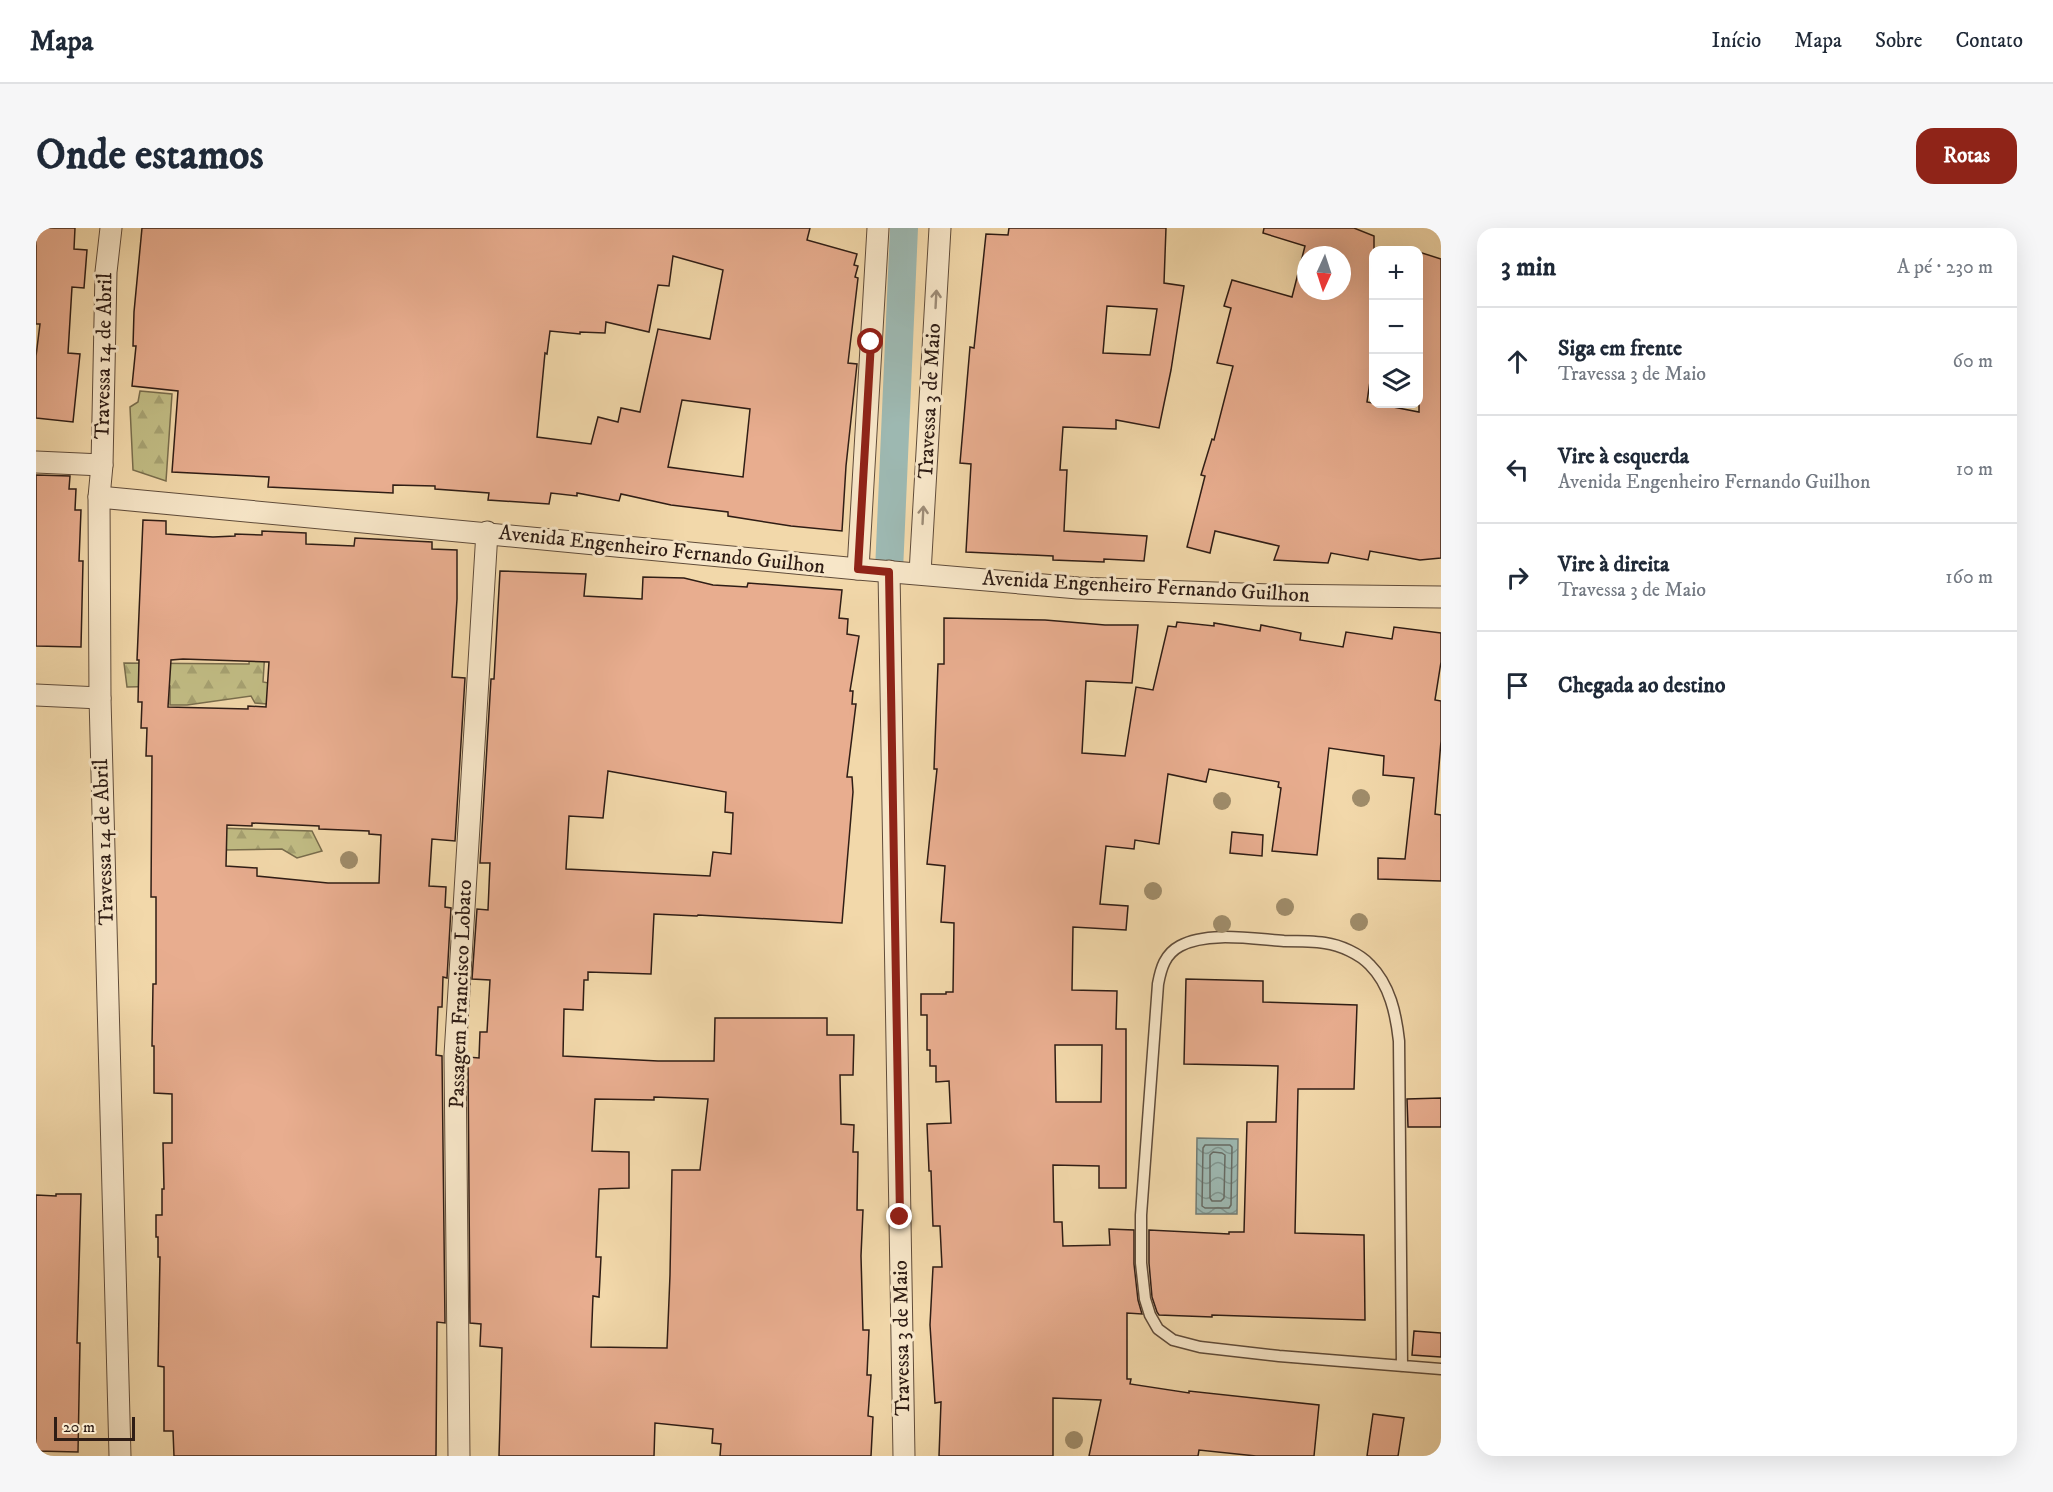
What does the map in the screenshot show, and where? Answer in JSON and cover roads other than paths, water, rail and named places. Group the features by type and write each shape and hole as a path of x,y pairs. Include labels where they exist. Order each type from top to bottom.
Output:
{"street":[{"name":"Travessa 14 de Abril","path":"111,228 106,272 102,465 99,497 100,698 120,1456"},
{"path":"858,569 878,228"},
{"name":"Travessa 3 de Maio","path":"920,573 940,228"},
{"path":"36,462 102,465"},
{"name":"Avenida Engenheiro Fernando Guilhon","path":"99,497 1078,588 1270,596 1441,597"},
{"name":"Passagem Francisco Lobato","path":"459,1456 455,1055 487,532"},
{"name":"Travessa 3 de Maio","path":"889,572 904,1456"},
{"path":"36,695 100,698"}],"lane":[{"path":"1402,1366 1399,1041 1393,1005 1386,988 1370,964 1345,949 1326,943 1220,937 1180,945 1165,959 1158,984 1141,1215 1141,1263 1145,1299 1158,1329 1173,1340 1187,1345 1279,1356 1402,1366 1441,1369"}],"water":[{"path":"1197,1138 1238,1139 1237,1214 1196,1214"}],"waterway":[{"path":"889,571 904,228"}]}
